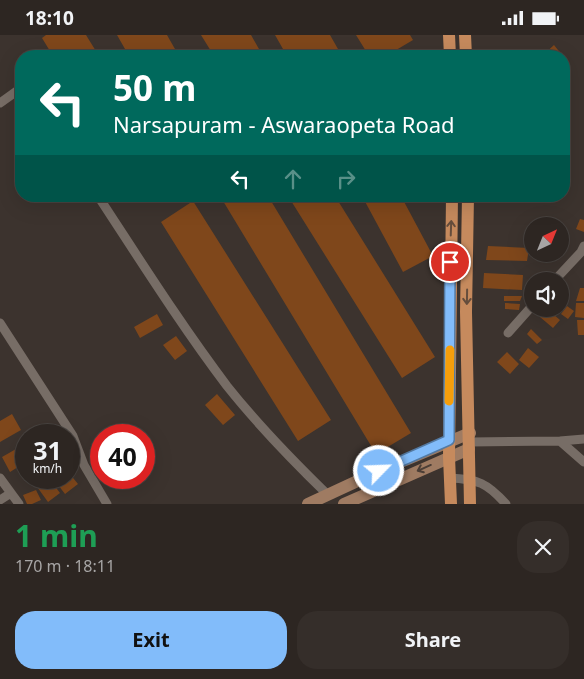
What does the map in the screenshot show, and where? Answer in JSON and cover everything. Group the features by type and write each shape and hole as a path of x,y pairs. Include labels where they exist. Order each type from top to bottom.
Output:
{"main road":[{"path":"450,35 450,50"},
{"path":"465,35 466,50"},
{"path":"450,504 452,202"},
{"path":"468,202 466,311 470,504"}],"street":[{"path":"0,103 15,92"},
{"path":"102,202 228,386 290,459 328,495"},
{"path":"562,272 584,246"},
{"path":"508,333 524,315"},
{"path":"0,323 74,436 84,465 107,504"},
{"path":"308,504 449,440 560,441 584,439"},
{"path":"344,504 449,457 470,441"},
{"path":"560,441 584,462"},
{"path":"0,478 19,504"},
{"path":"449,478 468,478 492,489 506,504"},
{"path":"0,500 11,493"}],"building":[{"path":"46,35 86,35 95,50 49,50 42,38"},
{"path":"117,35 167,35 176,50 126,50"},
{"path":"201,35 251,35 260,50 210,50"},
{"path":"275,35 330,35 339,50 284,50"},
{"path":"356,35 410,35 413,40 396,50 365,50"},
{"path":"554,45 558,50 549,50"},
{"path":"194,202 331,420 298,441 161,222"},
{"path":"224,202 272,202 411,433 376,454"},
{"path":"292,202 339,202 435,357 402,378"},
{"path":"365,202 404,202 433,256 403,272"},
{"path":"580,219 584,220 584,232 576,229"},
{"path":"488,246 524,248 524,261 486,260"},
{"path":"484,273 523,275 522,290 483,288"},
{"path":"580,288 584,288 584,301 576,301"},
{"path":"504,296 522,296 520,301 504,301"},
{"path":"505,303 520,304 519,310 505,309"},
{"path":"576,303 584,303 584,318 575,317"},
{"path":"569,307 574,311 568,319 565,317 569,317"},
{"path":"157,314 163,325 140,338 134,327"},
{"path":"540,317 556,317 560,320 553,328"},
{"path":"577,320 584,320 584,335 578,335"},
{"path":"531,329 542,340 537,344 527,334"},
{"path":"176,336 187,351 175,360 163,345"},
{"path":"528,348 539,357 529,368 519,360"},
{"path":"507,352 519,364 510,374 497,362"},
{"path":"217,394 235,415 223,425 205,405"},
{"path":"12,414 18,424 15,424 15,433 0,442 0,421"},
{"path":"15,450 15,469 10,472 2,457"},
{"path":"39,489 57,489 60,493 48,502"},
{"path":"61,489 72,489 65,494"},
{"path":"36,490 41,500 27,504 23,495"}],"slow traffic":[{"path":"449,401 450,350"}],"route":[{"path":"379,471 449,440 450,262"}]}
